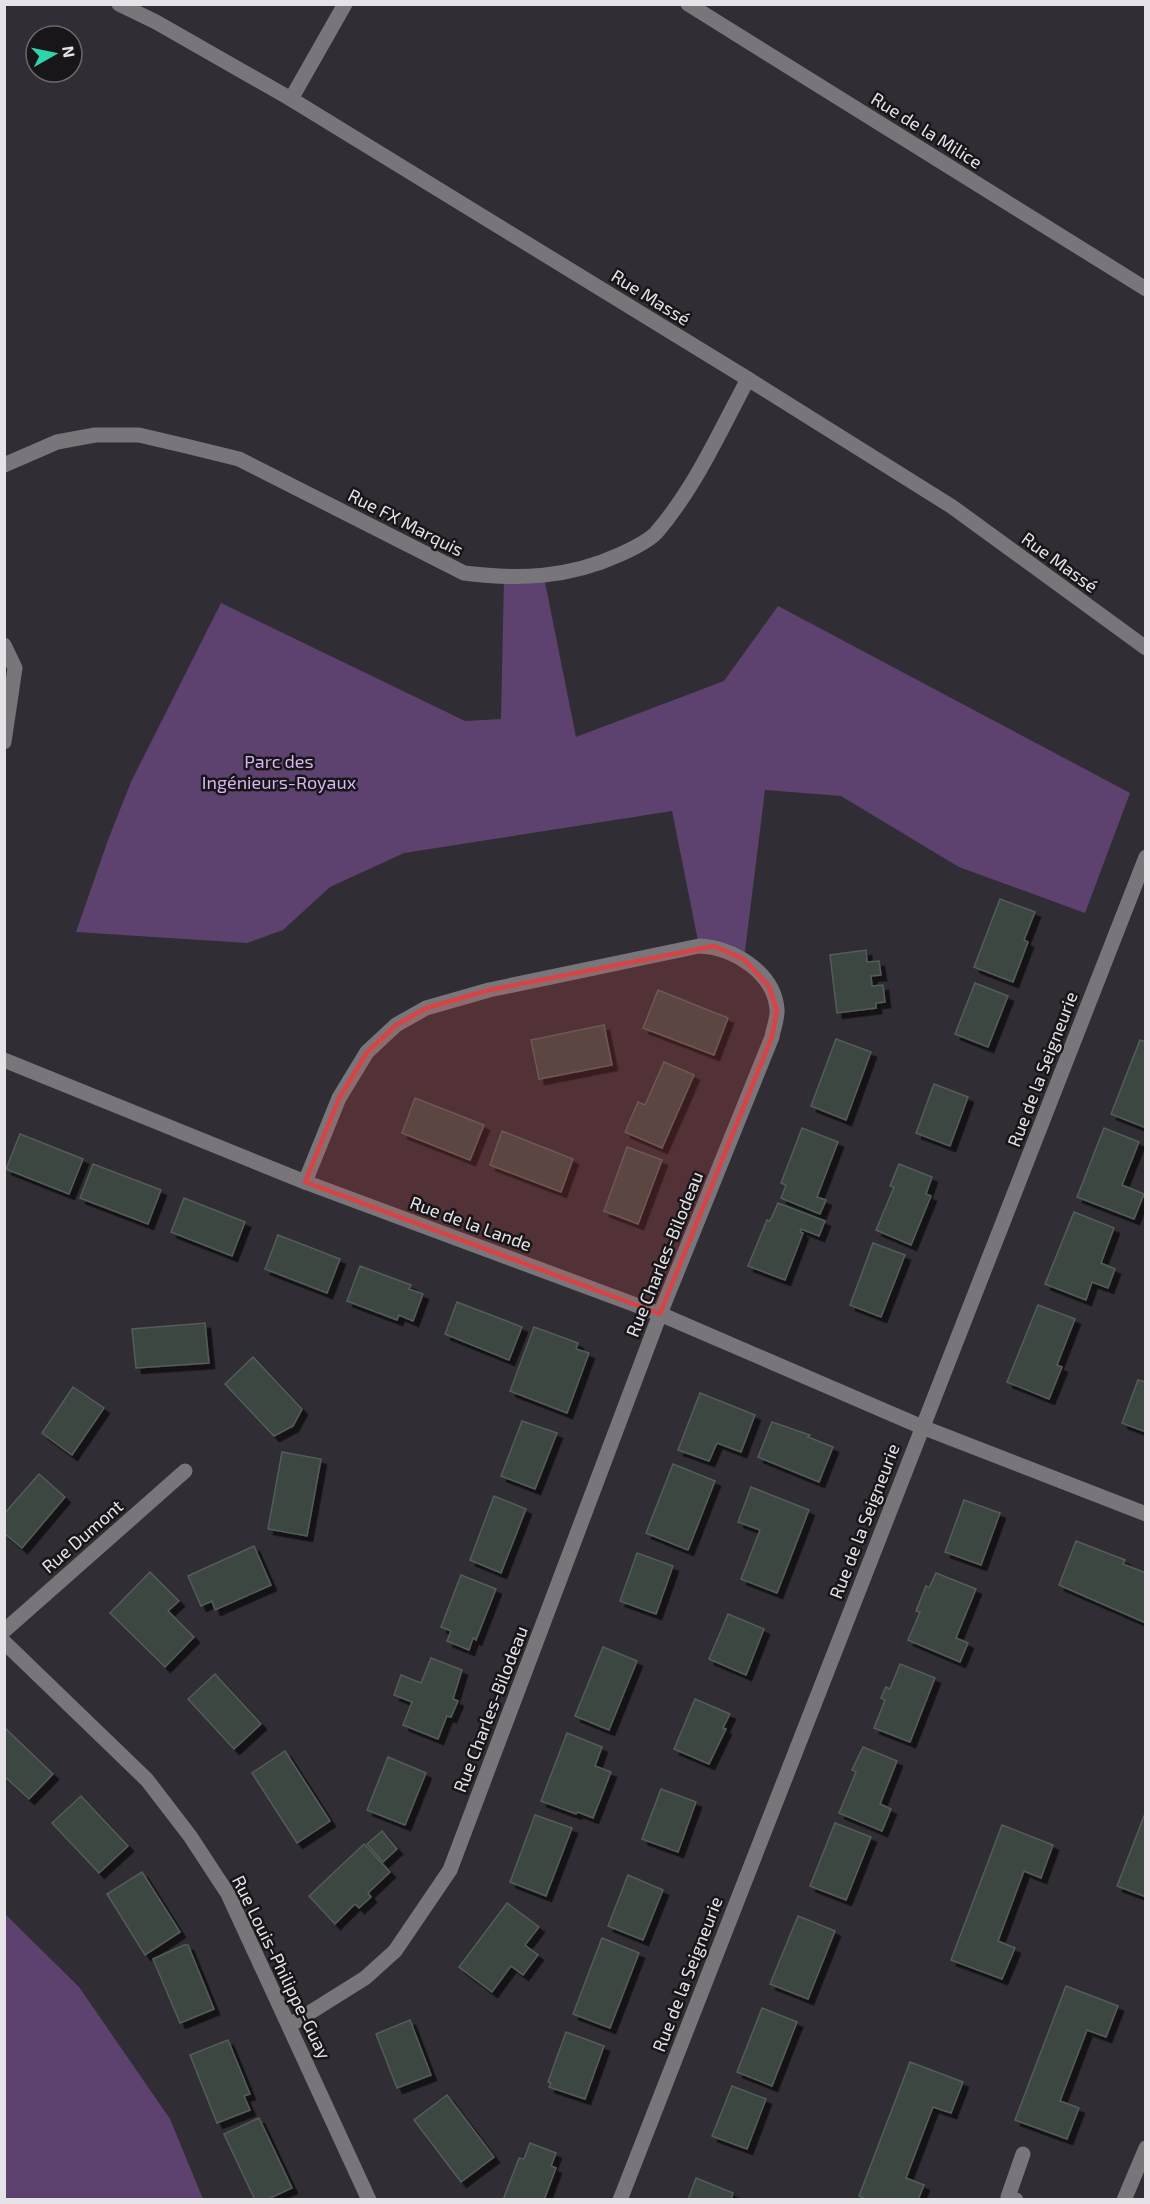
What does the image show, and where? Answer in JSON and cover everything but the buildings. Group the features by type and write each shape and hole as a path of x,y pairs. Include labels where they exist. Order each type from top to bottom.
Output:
{"street":[{"name":"Rue Massé","path":"119,4 156,22 291,99 951,506 1146,648"},
{"path":"291,99 345,4"},
{"name":"Rue de la Milice","path":"688,4 1146,290"},
{"name":"Rue FX Marquis","path":"4,465 57,442 95,435 139,435 239,459 464,573 504,578 544,577 596,566 633,549 654,534 692,481 748,379"},
{"path":"4,645 15,668 4,742"},
{"name":"Rue de la Seigneurie","path":"620,2199 1146,857"},
{"name":"Rue Charles-Bilodeau","path":"290,2025 365,1978 395,1951 450,1870 660,1314 772,1037 777,1010 769,986 744,959 714,946 680,950 489,990 426,1008 396,1025 367,1052 339,1098 305,1182"},
{"name":"Rue de la Lande","path":"4,1060 305,1182 660,1314 922,1427 1146,1514"},
{"name":"Rue Dumont","path":"4,1631 185,1471"},
{"name":"Rue Louis-Philippe-Guay","path":"4,1642 147,1780 190,1836 228,1894 369,2199"},
{"path":"1124,2199 1146,2148"},
{"path":"1010,2199 1023,2154"}],"highlighted area":[{"path":"714,946 744,959 769,986 777,1010 772,1037 660,1314 305,1182 339,1098 367,1052 396,1025 426,1008 489,990"}],"green space":[{"name":"Parc des Ingénieurs-Royaux","path":"544,577 576,737 724,681 778,606 1130,793 1085,913 959,867 841,796 765,790 744,959 699,946 672,811 404,853 330,887 283,930 247,943 76,932 131,782 221,603 465,721 501,719 504,578"},
{"path":"5,1914 79,1987 170,2119 203,2199 5,2199"}]}
